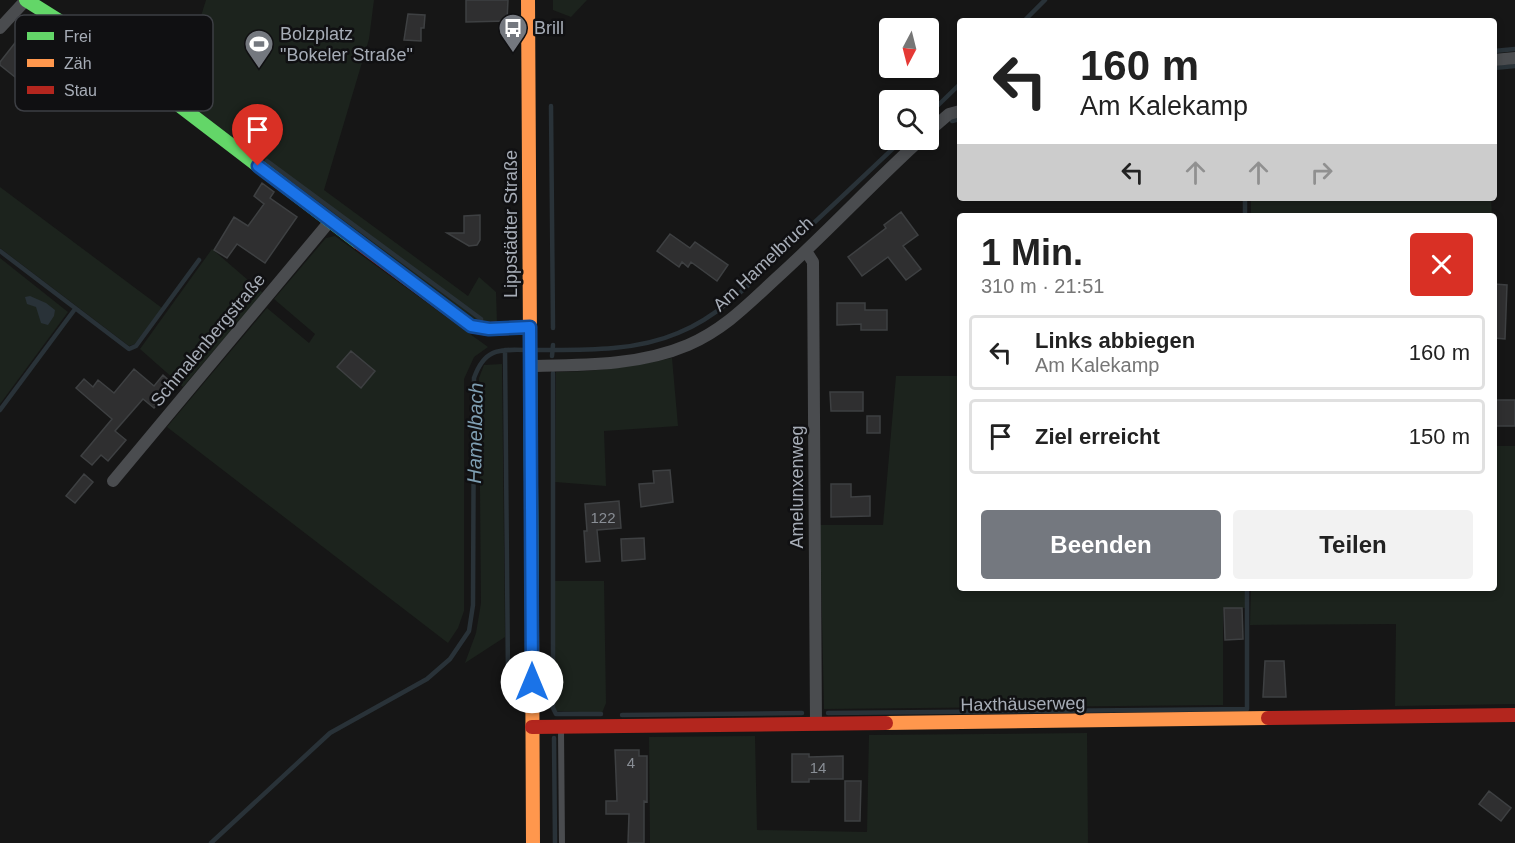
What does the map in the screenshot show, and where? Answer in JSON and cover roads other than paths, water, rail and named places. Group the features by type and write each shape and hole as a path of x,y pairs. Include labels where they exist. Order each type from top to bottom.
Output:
{"street":[{"path":"0,28 25,0 49,15"},
{"name":"Lippstädter Straße","path":"528,0 533,843"},
{"path":"1497,60 1515,58"},
{"path":"186,111 471,326 530,333"},
{"path":"939,123 949,114 957,112"},
{"name":"Am Hamelbruch","path":"530,364 592,364 629,360 687,345 728,324 910,150"},
{"name":"Schmalenbergstraße","path":"113,481 330,221"},
{"name":"Amelunxenweg","path":"806,251 813,262 816,724"},
{"name":"Haxthäuserweg","path":"532,727 1515,715"}],"lane":[{"path":"561,726 562,843"}],"waterway":[{"name":"Hamelbach","path":"1027,18 1045,0"},
{"path":"1497,51 1515,49"},
{"path":"1497,68 1515,66"},
{"name":"Hamelbach","path":"939,104 957,87"},
{"path":"551,106 553,328"},
{"path":"952,121 957,120"},
{"name":"Hamelbach","path":"533,350 625,347 661,339 694,325 723,306 751,283 891,150"},
{"path":"267,161 481,319"},
{"path":"1245,201 1245,213"},
{"path":"0,251 129,349 136,346 199,260"},
{"path":"0,410 75,309"},
{"name":"Hamelbach","path":"552,356 553,345"},
{"path":"505,350 508,677"},
{"name":"Hamelbach","path":"211,843 330,733 427,679 450,659 469,631 473,605 474,378 482,362 493,353 525,350"},
{"path":"553,373 553,708 556,714 601,714"},
{"path":"828,713 1247,709 1247,591"},
{"path":"622,715 802,713"},
{"path":"554,738 555,843"}],"place":[{"name":"Brill","path":"513,54"},
{"name":"Bolzplatz \"Bokeler Straße\"","path":"259,70"}]}
